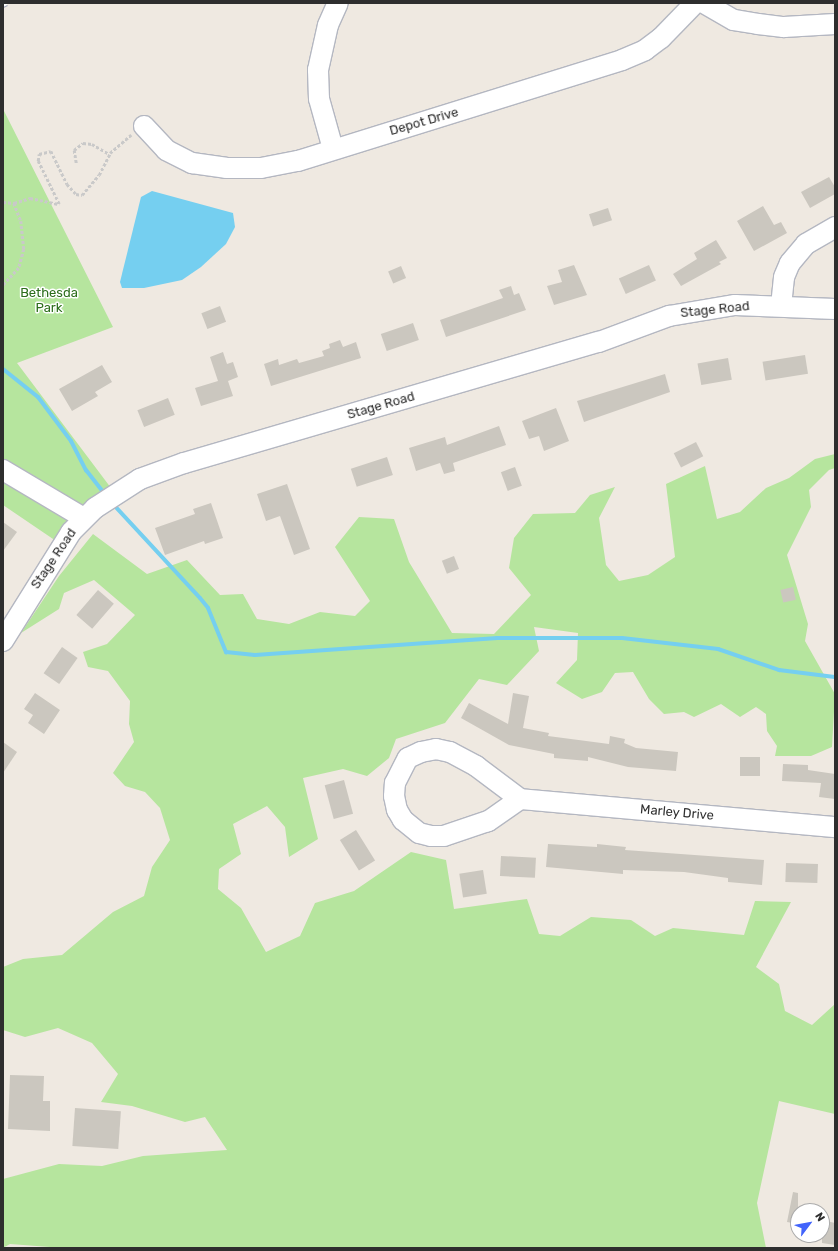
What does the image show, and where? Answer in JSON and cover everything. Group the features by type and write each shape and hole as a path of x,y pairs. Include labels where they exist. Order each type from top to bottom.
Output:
{"street":[{"path":"333,149 319,99 318,70 328,25 338,3"},
{"name":"Depot Drive","path":"144,126 166,150 192,163 226,168 261,168 298,161 622,60 645,50 661,38 694,3"},
{"path":"704,3 734,20 758,24 784,27 835,24"},
{"path":"781,306 784,277 790,263 806,244 835,227"},
{"name":"Stage Road","path":"3,641 60,546 84,518 109,499 140,479 184,463 540,360 669,316 735,305 835,309"},
{"path":"3,470 84,518"},
{"path":"436,749 450,752 476,766 520,799 488,821 444,836 431,836 419,833 403,820 397,810 394,796 395,783 408,758 421,752 436,749"},
{"name":"Marley Drive","path":"520,799 835,827"}],"path":[{"path":"3,202 14,203 30,198 58,204 38,162 39,154 51,151 63,178 76,194 80,196 94,182 109,154 144,126"},
{"path":"76,163 74,150 83,143 92,144 109,154"},
{"path":"3,285 19,268 24,249 21,221 14,203"}],"green space":[{"name":"Bethesda Park","path":"3,109 113,327 17,363 111,488 56,541 3,505"},
{"path":"835,454 835,468 829,470 809,490 811,507 787,555 808,624 805,641 835,694 832,747 811,756 775,756 777,746 767,731 766,714 756,707 740,717 721,704 694,717 684,712 664,714 649,699 633,672 615,673 602,692 582,699 556,683 577,660 578,633 534,627 539,651 507,685 479,679 445,723 396,739 389,758 367,776 343,769 303,778 318,839 289,857 285,827 267,806 233,824 241,854 219,869 218,889 241,908 266,952 300,936 315,903 354,891 411,852 446,860 454,909 527,899 539,934 560,936 591,917 631,920 655,936 673,928 744,935 755,901 791,902 756,967 779,984 785,1011 812,1025 835,1004 835,1114 779,1101 757,1203 766,1248 63,1248 10,1244 3,1248 3,1179 59,1164 102,1166 143,1156 227,1150 205,1117 185,1122 132,1106 101,1102 118,1074 92,1043 58,1028 25,1037 3,1030 3,967 23,959 62,955 113,912 144,896 152,867 170,840 160,808 145,792 125,786 113,773 134,742 129,724 130,701 108,671 88,667 83,652 107,644 135,615 94,580 64,593 59,609 21,633 59,576 93,534 147,574 187,560 220,595 243,594 257,619 289,624 320,612 355,616 370,601 335,547 359,517 394,519 409,562 452,633 494,634 531,595 509,568 514,538 533,514 575,513 590,495 615,487 599,518 606,565 619,581 648,575 675,557 666,484 705,466 717,519 740,512 766,488 789,478 815,459"}],"water":[{"path":"152,191 233,213 235,227 226,244 201,267 182,280 144,288 122,288 120,282 141,197"}],"building":[{"path":"829,177 835,187 835,194 810,208 801,192"},
{"path":"763,206 774,225 781,222 787,233 754,251 737,221"},
{"path":"608,208 612,220 593,227 589,214"},
{"path":"716,240 727,258 719,262 721,264 681,286 673,274 697,259 694,253"},
{"path":"574,265 587,295 554,305 547,286 562,282 558,270"},
{"path":"649,265 656,281 626,294 619,278"},
{"path":"401,266 406,278 393,283 388,271"},
{"path":"511,286 514,295 519,293 526,310 446,337 440,320 503,298 499,290"},
{"path":"220,306 226,322 207,329 201,313"},
{"path":"413,323 419,340 387,351 381,334"},
{"path":"340,340 343,347 356,342 361,358 271,386 264,364 278,359 279,365 297,359 299,363 324,356 322,351 330,348 329,344"},
{"path":"223,352 227,364 233,362 238,377 228,381 233,396 201,406 195,388 218,381 210,357"},
{"path":"805,355 808,374 766,380 763,362"},
{"path":"728,358 732,380 701,385 697,363"},
{"path":"102,365 112,382 95,392 98,396 72,411 59,389"},
{"path":"665,374 670,392 584,422 577,401"},
{"path":"168,398 175,415 144,427 137,410"},
{"path":"556,408 569,441 544,451 539,436 529,439 522,421"},
{"path":"499,426 506,445 453,463 455,471 444,474 440,463 416,471 409,448 445,437 447,445"},
{"path":"696,442 703,456 681,468 674,453"},
{"path":"387,457 393,475 357,487 351,469"},
{"path":"515,467 522,486 508,491 501,472"},
{"path":"287,484 310,549 294,555 280,516 266,521 257,494"},
{"path":"211,503 223,538 205,544 204,541 165,555 155,528 195,514 193,509"},
{"path":"3,522 17,532 3,551"},
{"path":"454,556 459,569 447,574 442,561"},
{"path":"793,587 796,600 783,603 780,590"},
{"path":"98,590 114,604 92,629 76,615"},
{"path":"62,647 78,658 59,684 44,673"},
{"path":"35,693 60,710 44,734 28,723 33,715 24,709"},
{"path":"513,693 529,696 523,728 549,733 548,736 609,744 610,736 625,739 624,743 636,748 678,752 676,771 628,767 588,757 588,761 554,758 554,754 509,745 461,718 469,703 508,724"},
{"path":"3,742 17,752 3,773"},
{"path":"740,757 760,757 760,776 740,776"},
{"path":"783,764 808,765 808,770 835,774 835,799 819,797 821,783 782,781"},
{"path":"344,780 353,814 334,819 325,785"},
{"path":"356,830 375,861 359,871 340,840"},
{"path":"548,844 597,847 597,844 626,847 625,850 764,860 762,885 728,882 728,878 684,872 623,870 623,874 546,867"},
{"path":"501,856 536,858 535,878 500,876"},
{"path":"786,863 818,864 817,883 785,882"},
{"path":"483,870 487,894 463,897 459,874"},
{"path":"10,1075 44,1076 43,1101 50,1101 50,1131 8,1129"},
{"path":"75,1108 121,1111 118,1149 72,1146"},
{"path":"793,1192 798,1193 798,1203 791,1203"},
{"path":"790,1207 790,1223 787,1222"},
{"path":"830,1222 835,1223 835,1245 822,1243 830,1243"}],"waterway":[{"path":"3,369 38,397 71,441 86,470 105,494"},
{"path":"112,503 208,608 226,652 255,655 497,638 622,638 718,649 779,670 835,677"}],"railway":[{"path":"3,5 7,3"}]}
